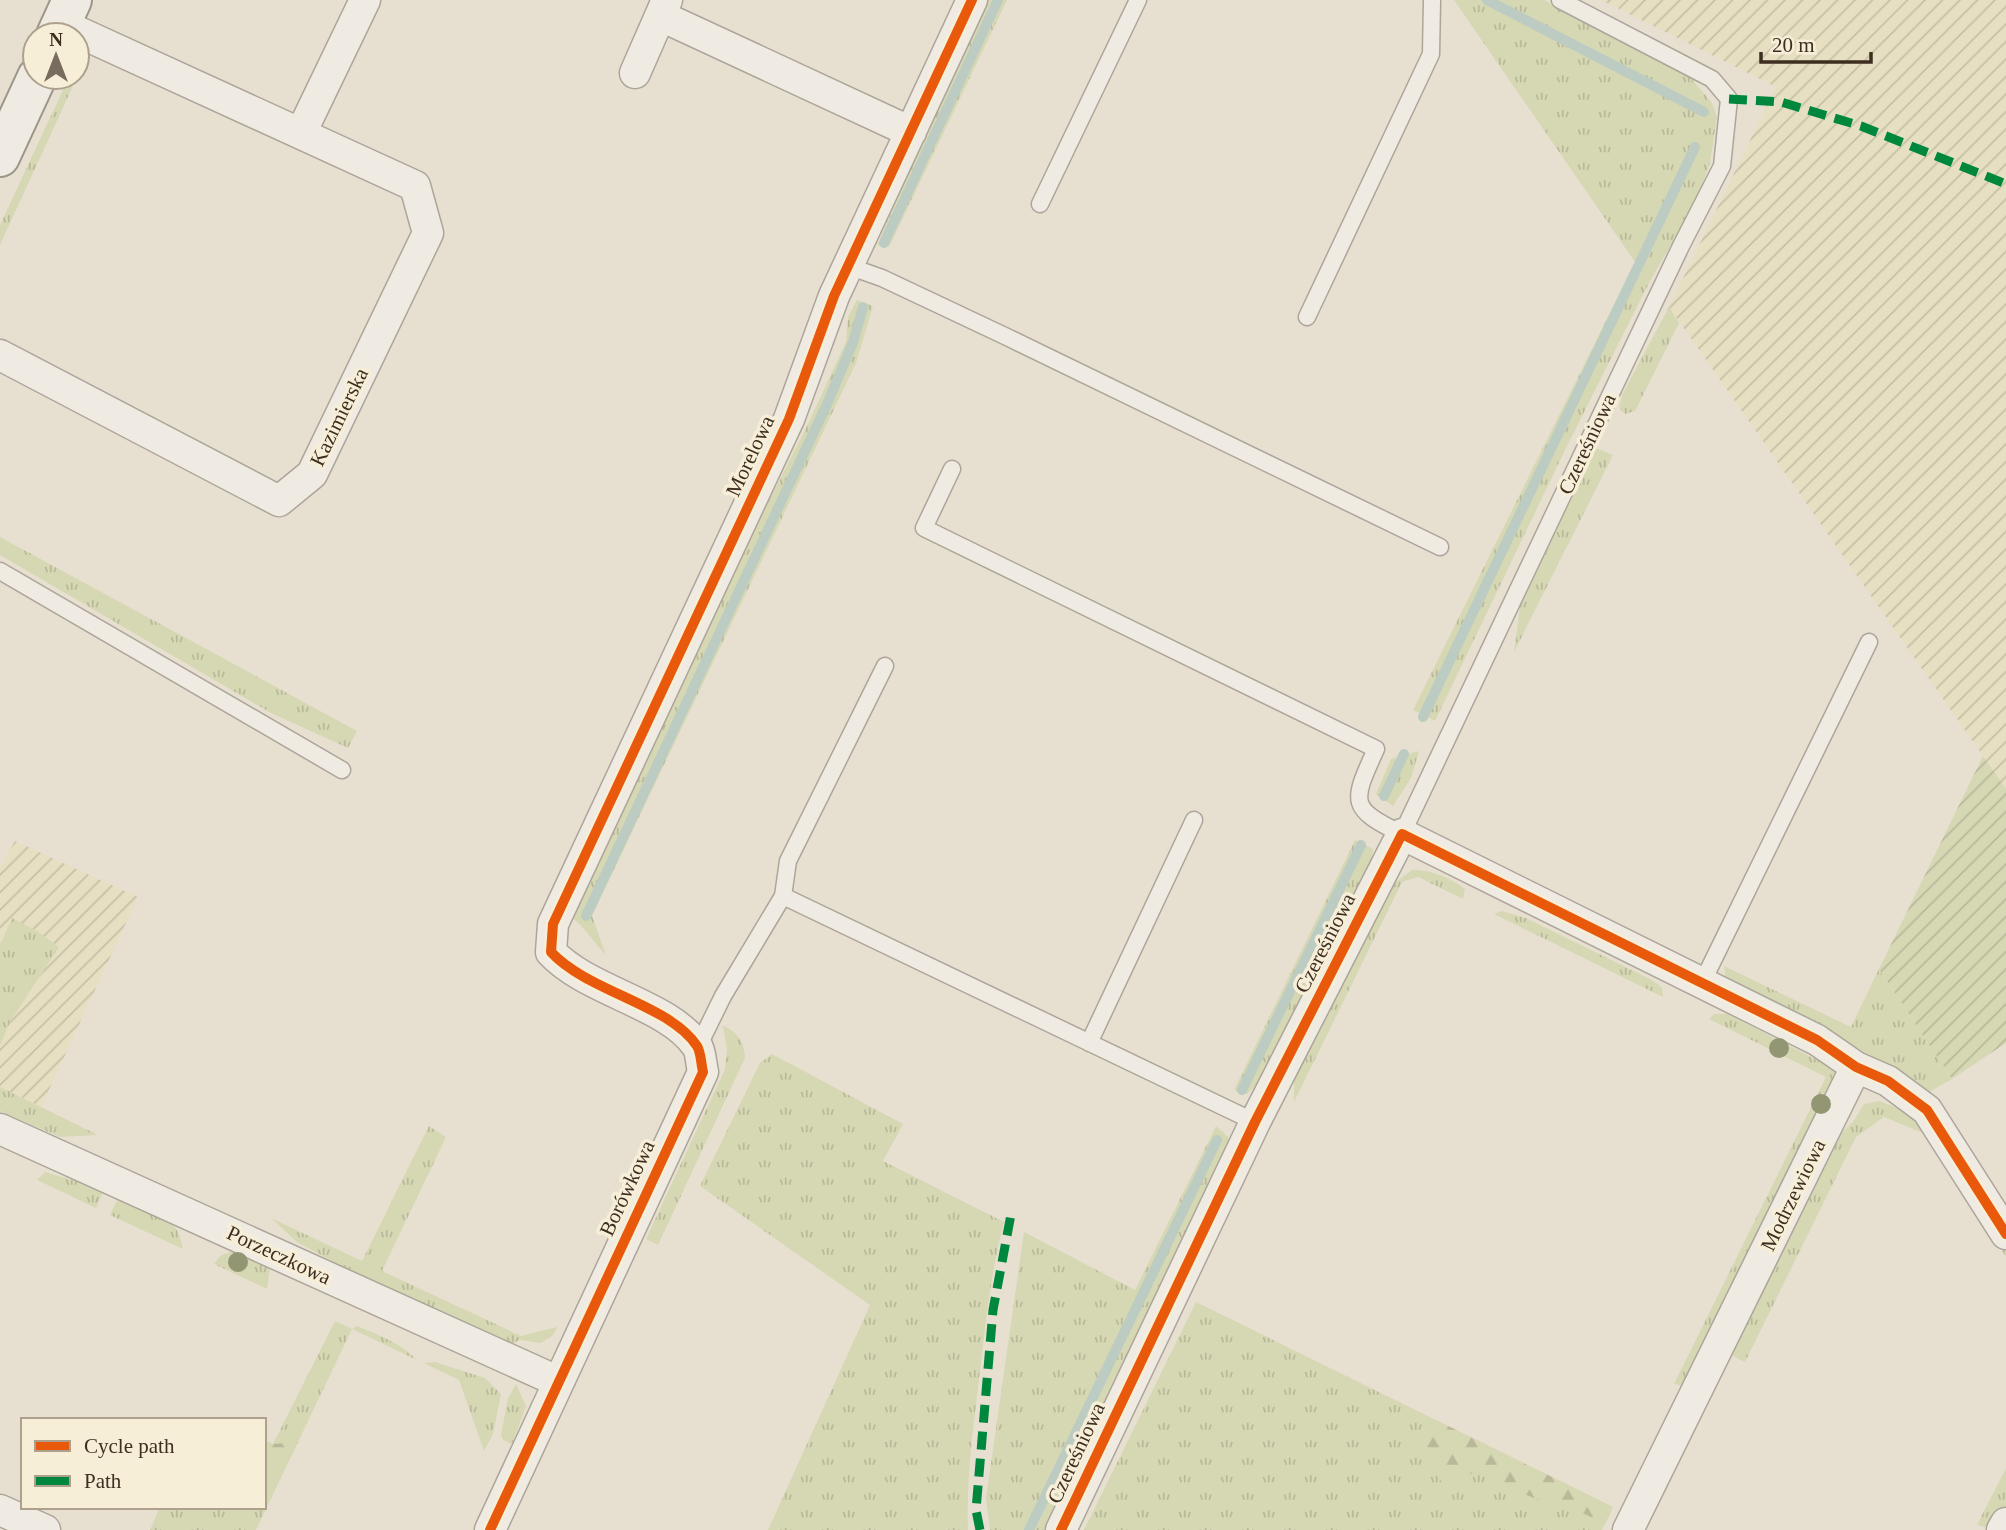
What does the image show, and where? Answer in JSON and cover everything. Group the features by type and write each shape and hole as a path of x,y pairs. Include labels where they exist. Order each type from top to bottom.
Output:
{"street":[{"path":"301,133 365,0"},
{"name":"Morelowa","path":"698,1047 676,1025 566,968 551,952 553,924 789,419 834,296 972,0"},
{"path":"635,73 664,8 911,132"},
{"name":"Kazimierska","path":"0,355 278,501 312,474 428,233 415,186 63,19"},
{"path":"0,156 30,91"},
{"path":"1402,834 1817,1040 1856,1067 1888,1082 1927,1110 2006,1234"},
{"name":"Czereśniowa","path":"1061,1530 1255,1122 1402,834"},
{"name":"Borówkowa","path":"489,1530 703,1072 698,1047"},
{"name":"Modrzewiowa","path":"1628,1530 1856,1067"},
{"name":"Porzeczkowa","path":"0,1129 557,1381"},
{"path":"0,1510 45,1530"},
{"path":"2002,1530 2006,1523"}],"lane":[{"path":"1040,204 1138,0"},
{"path":"1307,317 1431,54 1432,0"},
{"name":"Czereśniowa","path":"1402,834 1721,166 1729,99 1712,79 1560,0"},
{"path":"848,266 882,278 1007,337 1440,547"},
{"path":"952,469 924,528 1376,749 1360,787 1360,804 1366,815 1402,834"},
{"path":"0,571 342,770"},
{"path":"1702,983 1869,642"},
{"path":"698,1047 723,996 783,896 788,861 886,666"},
{"path":"1089,1043 1194,820"},
{"path":"783,896 1255,1122"}],"shaded area":[{"path":"1601,0 2006,0 2006,789 1669,307 1776,87"},
{"path":"15,841 138,897 41,1107 0,1087 0,1046 10,1022 59,947 12,918 0,945 0,867"}],"green space":[{"path":"984,0 1007,0 889,247 877,245"},
{"path":"1454,0 1544,0 1690,77 1712,103 1717,117 1710,163 1696,201 1650,281 1566,448 1435,721 1413,710 1635,262"},
{"path":"62,91 71,91 0,245 0,225"},
{"path":"857,300 873,306 856,363 592,916 606,955 570,916 707,623 807,426 846,342 848,317"},
{"path":"1669,307 1679,323 1635,411 1625,414 1619,408 1622,395"},
{"path":"1596,448 1613,455 1514,652 1520,607"},
{"path":"0,537 357,731 348,748 271,713 0,555"},
{"path":"1419,751 1411,778 1393,806 1376,794 1391,759"},
{"path":"1983,756 2006,789 2006,1043 1952,1079 1879,969"},
{"path":"1355,840 1373,849 1372,858 1261,1081 1247,1094 1234,1090"},
{"path":"1412,870 1433,873 1453,881 1465,889 1463,899 1418,877 1402,882 1294,1102 1294,1076 1331,995 1365,940 1392,885"},
{"path":"1501,911 1526,918 1652,980 1662,988 1663,997 1494,914"},
{"path":"12,918 59,947 10,1022 0,1046 0,945"},
{"path":"1724,966 1851,1027 1879,969 1952,1079 1929,1092 1919,1089 1856,1047 1726,983"},
{"path":"1714,1014 1727,1014 1837,1070 1840,1080 1776,1219 1758,1230 1683,1386 1674,1384 1826,1077 1709,1019"},
{"path":"723,1026 739,1038 744,1047 745,1058 658,1245 646,1239 725,1069 727,1049"},
{"path":"772,1054 903,1124 883,1161 1004,1222 992,1277 980,1370 969,1470 968,1530 768,1530 870,1305 700,1186 760,1063"},
{"path":"0,1087 98,1135 60,1137 0,1111"},
{"path":"1879,1101 1916,1115 2006,1245 2006,1257 1925,1134 1884,1117 1856,1137 1745,1362 1729,1354 1843,1131 1853,1122 1864,1104"},
{"path":"429,1126 446,1137 382,1271 521,1336 557,1327 553,1335 541,1343 520,1340 510,1345 385,1290 297,1242 271,1218 362,1261"},
{"path":"1216,1126 1228,1137 1230,1149 1045,1530 990,1530 986,1498 1024,1232 1135,1290"},
{"path":"45,1172 96,1187 103,1192 96,1208 37,1180"},
{"path":"119,1196 161,1213 175,1227 183,1249 110,1215"},
{"path":"232,1251 246,1254 270,1266 267,1289 214,1264 220,1256"},
{"path":"1196,1302 1613,1507 1602,1530 1084,1530"},
{"path":"335,1321 352,1329 256,1530 150,1530 159,1509 266,1509 266,1441 273,1444"},
{"path":"357,1326 381,1336 397,1344 417,1360 352,1329"},
{"path":"435,1362 485,1378 501,1394 493,1434 484,1451 459,1380 424,1363"},
{"path":"516,1384 526,1406 512,1444 503,1440 501,1435 508,1398"},
{"path":"1434,1419 1613,1507 1605,1524 1516,1491 1479,1468 1458,1484 1444,1484 1431,1469 1424,1453 1425,1436"},
{"path":"266,1441 273,1444 288,1443 295,1448 285,1469 276,1469 266,1490"},
{"path":"2006,1468 2006,1511 1997,1530 1977,1525"}],"waterway":[{"path":"884,243 998,0"},
{"path":"1487,0 1704,112"},
{"path":"1423,717 1695,147"},
{"path":"586,916 828,402 853,342 863,307"},
{"path":"1384,796 1404,754"},
{"path":"1242,1090 1361,845"},
{"path":"1029,1530 1217,1140"}],"marked path":[{"path":"1729,99 1781,102 1861,126 2006,184"},
{"path":"980,1530 976,1510 993,1310 1012,1209"}],"cycle path":[{"path":"490,1530 703,1072 697,1046 668,1019 585,978 551,952 553,924 789,419 834,296 972,0"},
{"path":"1061,1530 1255,1122 1402,834 1817,1040 1856,1067 1888,1081 1927,1110 2006,1234"}]}
